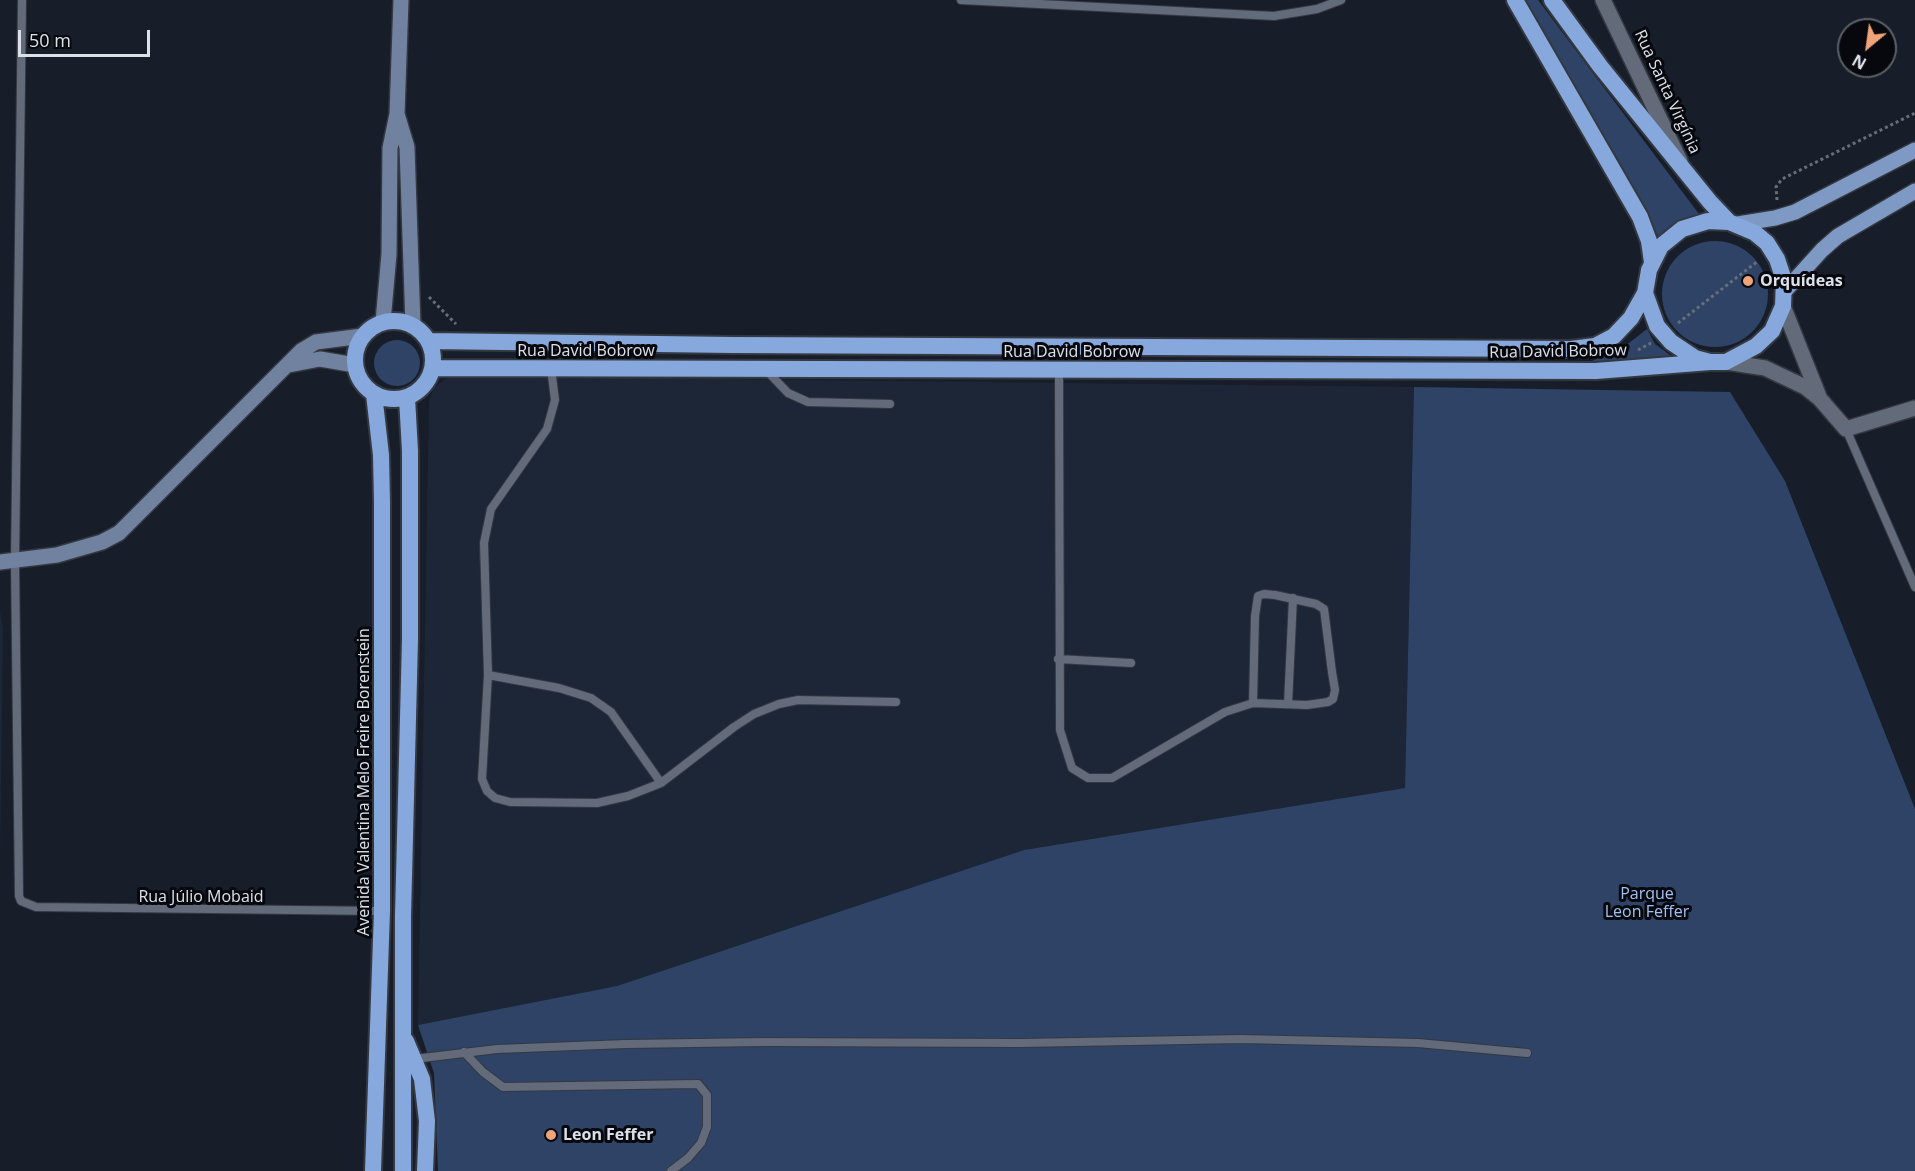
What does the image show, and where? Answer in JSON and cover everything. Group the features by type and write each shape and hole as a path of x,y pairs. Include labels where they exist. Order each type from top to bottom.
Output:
{"highway":[{"path":"1515,0 1640,217 1649,241 1652,262"},
{"path":"1552,0 1600,66 1684,169"},
{"name":"Rua Santa Virgínia","path":"1684,169 1733,223"},
{"name":"Rua David Bobrow","path":"429,341 733,345 1571,349 1595,346 1614,336 1631,318 1645,293 1652,262 1661,246 1682,229 1707,221 1733,223"},
{"path":"1733,223 1755,233 1772,249 1782,269 1784,299"},
{"path":"1645,293 1657,326 1663,335 1686,353 1718,362"},
{"name":"Rua David Bobrow","path":"433,368 1596,371 1718,362 1765,339 1777,322 1784,299"},
{"path":"383,322 404,322 413,326 429,341 433,355 433,368 424,386 407,398 384,398 374,394 361,381 355,365 356,350 362,336 383,322"},
{"name":"Avenida Valentina Melo Freire Borenstein","path":"373,1171 382,912 382,490 381,455 374,394"},
{"path":"403,1171 402,1033 410,639 410,450 407,398"},
{"path":"402,1033 422,1079 425,1100 425,1171"}],"main road":[{"path":"383,322 389,255 390,148 397,114 400,0"},
{"path":"397,114 407,147 413,326"},
{"path":"1733,223 1774,219 1795,212 1915,150"},
{"path":"1784,299 1822,250 1838,236 1915,191"},
{"path":"8,562 83,549 119,533 289,365 297,354 316,342 362,336"},
{"path":"289,365 320,359 355,365"}],"street":[{"name":"Rua Santa Virgínia","path":"1603,0 1671,137 1684,169"},
{"path":"1784,299 1820,399"},
{"path":"1718,362 1765,369 1790,379 1820,399 1846,429 1915,408"}],"lane":[{"path":"8,562 22,0"},
{"path":"961,0 1274,16 1317,9 1341,0"},
{"path":"551,368 555,400 547,429 491,509 484,543 488,675 482,779 487,790 495,798 510,802 597,803 628,796 661,783 734,727 779,704 798,700 896,702"},
{"path":"766,369 788,393 802,400 890,404"},
{"path":"1059,370 1060,730 1065,753 1072,768 1088,778 1112,778 1225,712 1253,703 1288,704 1328,702 1333,699 1335,690 1324,609 1306,600 1264,594 1258,596 1255,602 1253,703"},
{"path":"1846,429 1915,587"},
{"name":"Rua Júlio Mobaid","path":"8,562 18,890 21,902 36,907 108,910 382,912"},
{"path":"1288,704 1293,598"},
{"path":"1059,659 1131,663"},
{"path":"488,675 559,688 591,698 611,712 661,783"},
{"path":"414,1059 464,1052 550,1046 752,1042 1021,1043 1241,1039 1418,1043 1527,1053"},
{"path":"464,1052 483,1072 503,1087 698,1084 707,1095 707,1127 701,1143 688,1158 671,1171"}],"shaded area":[{"path":"461,376 1414,387 1405,788 1024,850 617,986 418,1025 429,402 434,388 445,379"},
{"path":"0,611 3,629 0,865"}],"green space":[{"path":"1523,0 1538,0 1702,218 1660,239"},
{"path":"1715,241 1735,245 1752,257 1764,274 1768,294 1764,314 1752,331 1735,343 1715,347 1695,343 1678,331 1666,314 1662,294 1666,274 1678,257 1695,245"},
{"path":"1647,329 1655,344 1682,364 1592,361 1625,346"},
{"path":"397,340 413,347 420,363 413,379 397,386 381,379 374,363 381,347"},
{"name":"Parque Leon Feffer","path":"1414,387 1730,392 1785,481 1915,809 1915,1171 438,1171 434,1073 418,1025 617,986 1024,850 1405,788"}],"place":[{"name":"Orquídeas","path":"1748,281"},
{"name":"Leon Feffer","path":"551,1135"}]}
